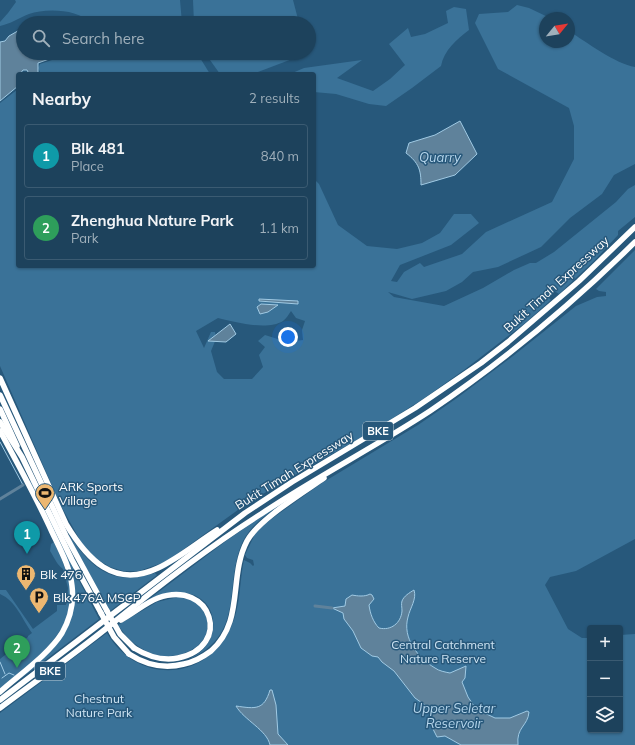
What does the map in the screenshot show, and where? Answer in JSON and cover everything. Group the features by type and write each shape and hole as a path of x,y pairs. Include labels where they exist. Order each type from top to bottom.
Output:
{"highway":[{"name":"Bukit Timah Expressway","path":"0,700 245,513 292,482 415,408 508,342 579,281 635,227"},
{"name":"Bukit Timah Expressway","path":"0,708 225,538 260,514 429,412 477,378 514,350 586,289 633,243"},
{"path":"0,379 73,537 96,563 111,572 126,575 143,574 158,569 245,513"},
{"path":"0,395 72,560 110,630 118,643 129,654 141,661 151,664 171,666 188,664 204,656 214,647 225,634 230,624 234,609 242,555 247,540 255,529 275,513 333,473 338,467"},
{"path":"0,409 22,458"},
{"path":"0,423 35,476 112,622 120,634 134,648 150,656 166,659 179,658 193,653 204,645 210,632 210,618 207,610 200,602 189,596 179,595 158,598 146,604 107,628"},
{"path":"0,423 64,557 70,576 73,595 67,622 58,638 48,650 0,692"},
{"path":"0,431 23,473"}],"green space":[{"path":"15,0 180,0 181,16 80,16 70,12 44,11 24,16 16,16 16,20 0,26 0,22 16,2"},
{"path":"193,0 293,0 297,16 194,16"},
{"path":"517,5 529,8 539,13 539,48 575,48 575,35 619,62 635,67 635,164 614,175 602,194 570,218 541,247 498,267 473,272 462,282 446,291 412,299 388,292 394,297 444,306 483,288 514,270 530,263 536,263 554,252 616,202 628,189 635,185 635,217 618,231 618,235 594,261 559,294 553,290 548,297 551,300 525,323 464,370 423,399 369,433 279,484 242,507 170,559 139,571 123,571 110,567 95,558 81,542 60,504 0,366 0,103 16,91 16,268 316,268 316,181 319,184 338,225 367,246 397,249 422,243 440,233 454,214 471,214 479,223 451,245 400,265 391,281 397,282 404,272 420,263 424,267 462,254 486,232 552,202 574,159 574,126 569,108 498,69 475,23 479,14 508,12","holes":["291,311 296,318 305,321 302,330 303,340 287,342 265,335 258,341 265,347 259,355 263,367 252,379 224,379 217,372 211,351 216,339 215,332 211,332 204,348 196,331 218,318 260,326 276,324 283,321"]},
{"path":"454,7 466,9 469,30 448,50 441,66 386,106 369,104 336,94 316,92 316,72 295,72 304,68 362,60 337,78 373,91 390,79 405,65 389,44 408,28 411,37 425,34 448,23 446,11"},
{"path":"52,60 201,60 209,72 40,72 38,68 40,64"},
{"path":"210,60 290,60 258,72 219,72"},
{"path":"635,250 635,539 576,571 550,577 545,585 568,629 582,638 587,638 587,733 623,733 623,635 635,634 635,745 0,745 0,713 107,633 119,649 134,661 151,668 169,670 186,668 203,660 217,648 233,623 238,605 244,560 253,566 254,565 253,560 247,558 245,555 255,534 265,524 322,483 418,425 457,398 576,306 597,297 606,296 606,292 596,289"},
{"path":"35,479 78,566 73,569 99,619 15,683 13,682 51,648 68,623 72,576 26,483"},
{"path":"287,499 253,527 246,536 237,557 227,621 220,635 209,647 191,658 201,651 208,642 212,632 213,622 211,612 206,603 197,597 186,593 181,593 170,594 144,603 226,541"},
{"path":"69,535 86,557 95,566 105,572 115,576 127,578 140,577 155,573 157,575 110,611"},
{"path":"54,542 69,579 71,602 67,617 60,631 38,657 0,689 0,659 32,633 15,606 6,597 0,594 0,590 6,590 33,629 57,611 57,605 66,605 68,588 63,569 57,563 50,551 51,544"},
{"path":"178,597 195,602 203,610 206,617 207,627 205,636 193,649 185,653 175,656 165,656 150,653 134,643 125,635 118,625 157,602"}],"water":[{"path":"16,32 16,60 46,60 38,63 38,72 28,72 27,70 23,70 22,72 16,72 16,88 0,101 0,42 5,41 9,36"},
{"name":"Quarry","path":"460,121 477,154 455,175 421,185 418,167 414,160 406,153 409,143 435,135"},
{"path":"259,299 298,301 298,304 259,301"},
{"path":"261,304 278,305 268,312 260,314 257,307"},
{"path":"230,324 236,334 226,342 208,341"},
{"name":"Upper Seletar Reservoir","path":"414,590 414,600 409,614 407,632 409,640 417,653 429,664 440,671 450,673 466,666 465,678 462,682 468,697 476,709 495,718 510,718 527,711 529,712 527,721 520,730 518,745 461,745 445,736 437,737 433,729 431,714 425,705 415,698 394,671 378,657 372,656 361,648 353,631 344,619 343,613 332,608 345,606 346,599 352,595 363,596 370,594 374,599 369,605 373,620 379,628 388,628 395,625 400,619 403,599"},
{"path":"270,690 272,690 276,705 278,734 288,745 270,745 265,735 244,716 236,706 249,708 258,707 262,705 268,697"}],"waterway":[{"path":"0,442 23,485"},
{"path":"0,499 23,485"},
{"path":"315,606 332,608"},
{"path":"0,662 5,674"},
{"path":"2,678 9,673 14,675"}],"place":[{"name":"ARK Sports Village","path":"45,510"},
{"name":"Blk 481","path":"27,554"},
{"name":"Blk 476","path":"26,591"},
{"name":"Blk 476A MSCP","path":"39,614"},
{"name":"Zhenghua Nature Park","path":"17,668"}],"park label":[{"name":"Central Catchment Nature Reserve","path":"443,651"},
{"name":"Chestnut Nature Park","path":"99,705"}]}
